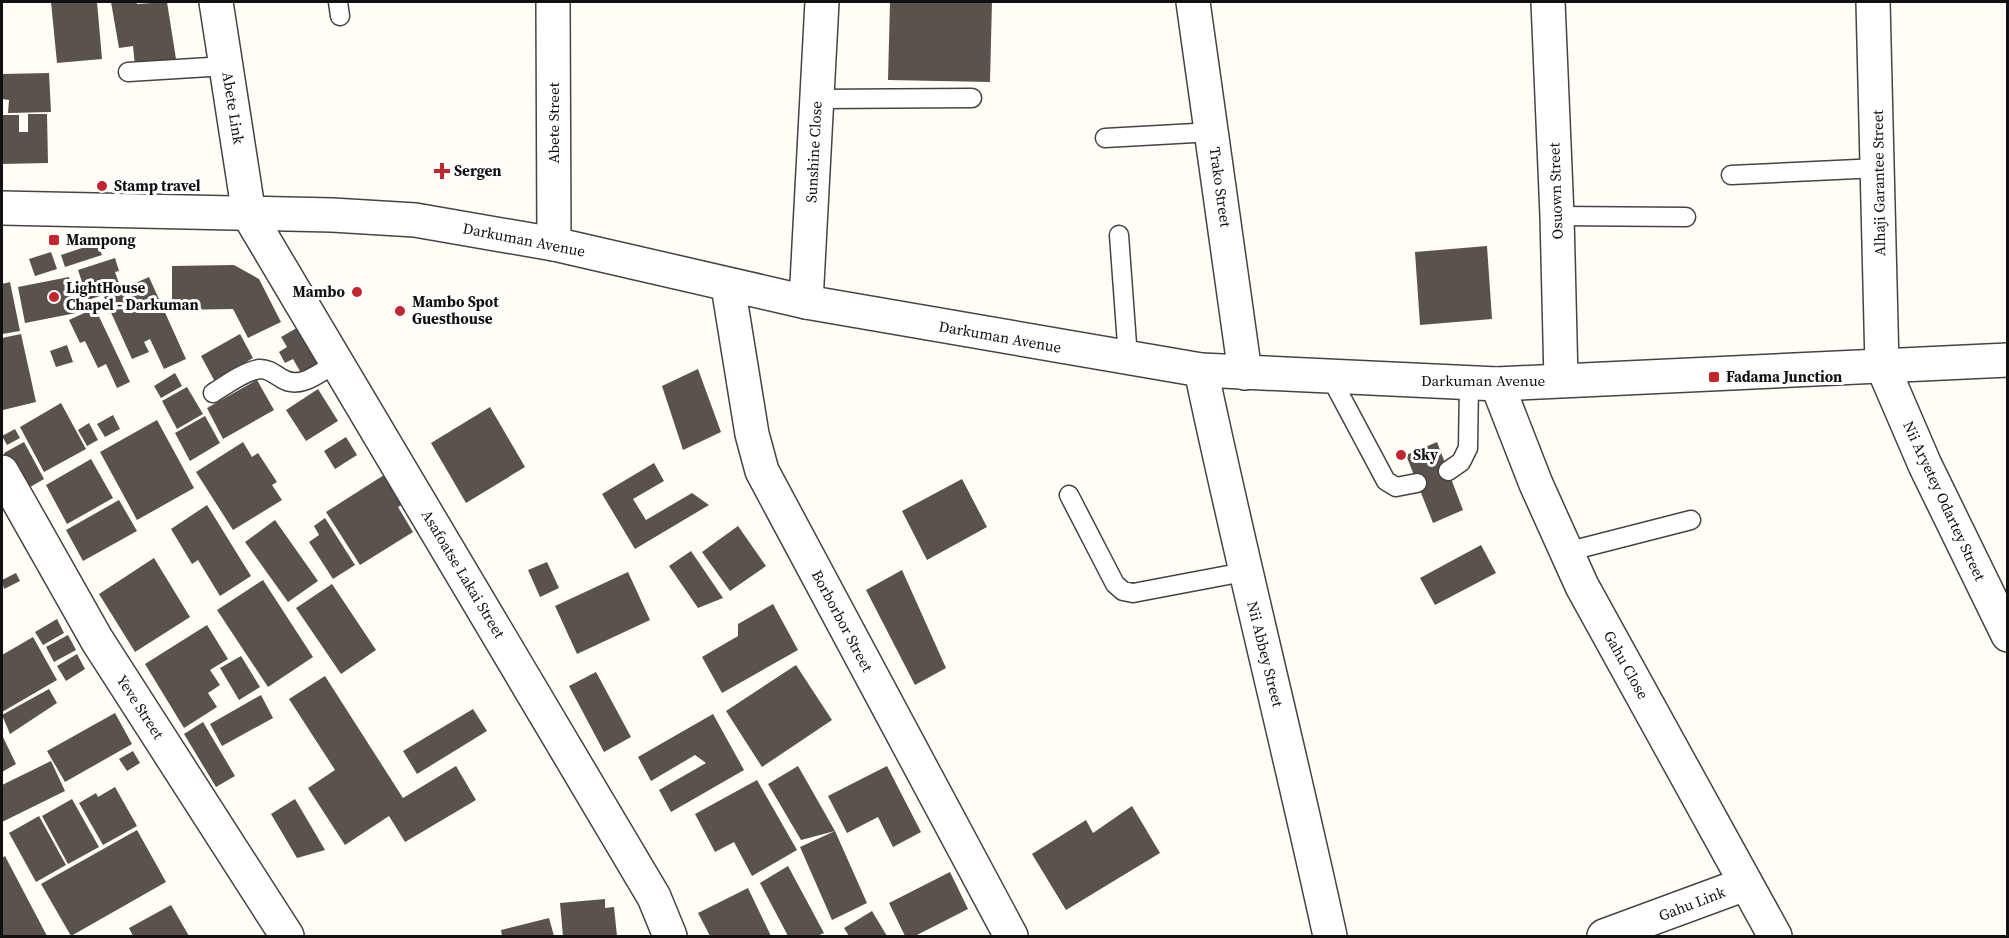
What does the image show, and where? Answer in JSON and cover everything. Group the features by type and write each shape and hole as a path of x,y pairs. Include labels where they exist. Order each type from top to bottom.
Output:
{"street":[{"name":"Abete Link","path":"216,2 249,214"},
{"name":"Abete Street","path":"553,2 554,244"},
{"name":"Sunshine Close","path":"806,302 822,2"},
{"name":"Trako Street","path":"1193,2 1245,373"},
{"name":"Osuown Street","path":"1548,2 1561,380"},
{"name":"Alhaji Garantee Street","path":"1873,2 1882,365"},
{"name":"Darkuman Avenue","path":"2,208 332,215 415,220 554,244 728,286 806,302 1201,370 1483,384 2007,360"},
{"name":"Asafoatse Lakai Street","path":"249,214 654,897 670,936"},
{"name":"Borborbor Street","path":"728,286 752,434 762,471 1011,936"},
{"name":"Nii Aryetey Odartey Street","path":"1882,365 1925,465 2007,635"},
{"name":"Nii Abbey Street","path":"1201,370 1244,572 1285,733 1330,936"},
{"name":"Gahu Close","path":"1483,384 1536,484 1582,586 1775,936"},
{"name":"Yeve Street","path":"2,472 97,640 287,936"},
{"name":"Gahu Link","path":"1604,936 1745,884"}],"lane":[{"path":"128,72 226,66"},
{"path":"817,99 972,98"},
{"path":"1105,138 1213,132"},
{"path":"1731,175 1878,168"},
{"path":"1557,216 1686,217"},
{"path":"1119,235 1128,358"},
{"path":"213,393 252,371 261,369 270,371 289,383 299,384 337,362"},
{"path":"1331,378 1386,481 1396,487 1417,483"},
{"path":"1448,471 1461,462 1468,448 1483,384"},
{"path":"1069,495 1115,584 1123,591 1133,593 1244,572"},
{"path":"1566,552 1691,520"}],"building":[{"path":"51,2 97,2 102,59 57,63"},
{"path":"111,2 136,2 137,4 167,2 176,59 135,66 133,46 119,48"},
{"path":"890,2 992,2 990,82 888,80"},
{"path":"49,73 51,112 8,113 9,100 2,99 2,74"},
{"path":"28,114 47,114 48,163 2,164 2,115 19,115 19,132 28,132"},
{"path":"97,243 102,255 65,267 61,255"},
{"path":"1487,246 1492,319 1420,325 1415,252"},
{"path":"51,252 57,269 35,276 29,259"},
{"path":"115,258 119,271 115,272 121,289 88,300 78,270"},
{"path":"234,265 259,279 281,322 248,338 233,309 172,310 172,266"},
{"path":"69,277 76,313 25,323 18,287"},
{"path":"149,277 186,359 164,369 150,339 144,342 149,352 132,359 104,297"},
{"path":"10,282 20,331 2,334 2,284"},
{"path":"95,308 130,382 117,388 106,364 98,368 85,341 80,343 69,320"},
{"path":"302,325 322,361 301,373 293,359 285,363 279,352 287,347 281,337"},
{"path":"21,334 36,402 3,410 2,338"},
{"path":"240,334 253,358 214,380 201,356"},
{"path":"67,345 73,362 56,367 50,351"},
{"path":"698,369 721,432 683,450 662,386"},
{"path":"175,373 182,386 161,398 154,386"},
{"path":"257,380 274,410 223,439 207,408"},
{"path":"187,387 203,414 177,429 162,401"},
{"path":"318,389 338,421 306,441 286,410"},
{"path":"61,403 86,449 44,472 20,427"},
{"path":"490,407 525,467 466,503 431,443"},
{"path":"113,415 120,429 105,437 97,424"},
{"path":"205,416 220,443 190,461 175,433"},
{"path":"157,420 194,488 137,520 100,452"},
{"path":"89,423 98,440 87,446 78,430"},
{"path":"15,429 20,438 7,445 2,436"},
{"path":"346,437 357,455 335,469 324,451"},
{"path":"24,442 44,479 25,490 4,453"},
{"path":"243,442 252,457 258,453 277,482 272,485 282,500 233,530 196,472"},
{"path":"1437,442 1463,510 1433,523 1406,455"},
{"path":"91,459 113,498 67,524 46,485"},
{"path":"654,463 664,481 633,499 646,520 692,493 709,505 635,549 602,494"},
{"path":"384,475 403,504 398,507 413,532 360,565 326,512"},
{"path":"962,479 987,527 927,560 902,511"},
{"path":"119,500 137,531 83,561 66,530"},
{"path":"207,505 251,576 220,596 198,560 192,564 171,529"},
{"path":"325,518 355,565 333,579 309,542 319,535 314,526"},
{"path":"275,520 318,581 288,602 245,542"},
{"path":"738,526 766,566 730,591 702,552"},
{"path":"1481,545 1496,573 1435,605 1420,578"},
{"path":"691,551 723,598 698,608 669,566"},
{"path":"154,558 190,617 135,652 99,594"},
{"path":"547,562 559,588 540,597 528,570"},
{"path":"902,570 946,668 915,685 866,590"},
{"path":"628,572 650,620 577,654 555,606"},
{"path":"16,573 20,581 4,589 2,580"},
{"path":"263,580 313,657 268,687 217,610"},
{"path":"332,584 376,650 341,674 296,608"},
{"path":"773,604 798,650 722,693 702,657 738,636 738,624"},
{"path":"57,619 64,633 43,645 35,632"},
{"path":"207,625 228,659 210,670 220,685 208,693 217,707 184,728 145,664"},
{"path":"68,635 76,650 54,662 46,647"},
{"path":"33,637 57,680 2,712 2,655"},
{"path":"77,654 85,669 66,681 57,666"},
{"path":"241,656 260,687 239,700 220,668"},
{"path":"796,665 832,720 762,767 726,711"},
{"path":"596,672 631,737 604,752 569,686"},
{"path":"325,676 403,798 456,766 476,800 405,842 389,816 345,845 308,788 335,770 289,699"},
{"path":"49,689 57,703 10,734 2,715"},
{"path":"261,695 273,718 222,746 210,724"},
{"path":"473,709 487,731 417,774 403,751"},
{"path":"115,713 132,744 65,782 47,751"},
{"path":"713,714 744,770 671,812 659,790 706,763 695,755 651,781 638,757"},
{"path":"203,722 235,776 216,787 184,734"},
{"path":"2,735 16,764 2,772"},
{"path":"133,751 140,763 127,771 119,759"},
{"path":"51,761 65,791 2,822 2,785"},
{"path":"798,766 835,831 801,840 768,784"},
{"path":"887,766 921,832 893,847 878,817 847,833 828,796"},
{"path":"757,780 797,850 752,876 734,842 715,852 695,814"},
{"path":"115,787 137,826 103,845 79,803 96,793 98,797"},
{"path":"72,799 99,847 68,864 42,816"},
{"path":"295,799 325,850 297,858 271,814"},
{"path":"1132,806 1160,853 1066,910 1032,854 1086,820 1093,833"},
{"path":"39,816 66,865 36,882 9,833"},
{"path":"137,830 166,882 71,936 41,884"},
{"path":"835,831 867,903 832,920 800,847"},
{"path":"5,856 47,936 2,936 2,858"},
{"path":"788,866 824,933 817,936 788,936 760,883"},
{"path":"950,872 968,909 915,936 905,936 889,903"},
{"path":"748,888 771,936 710,936 698,913"},
{"path":"605,899 605,908 614,907 617,936 563,936 560,903"},
{"path":"171,905 189,936 133,936 129,928"},
{"path":"872,911 887,936 849,936 844,928"},
{"path":"549,918 554,936 502,936 501,930"}],"place":[{"name":"Sergen","path":"442,171"},
{"name":"Stamp travel","path":"102,186"},
{"name":"Mampong","path":"54,240"},
{"name":"Mambo","path":"357,292"},
{"name":"LightHouse Chapel - Darkuman","path":"54,297"},
{"name":"Mambo Spot Guesthouse","path":"400,311"},
{"name":"Fadama Junction","path":"1714,377"},
{"name":"Sky","path":"1401,455"}]}
